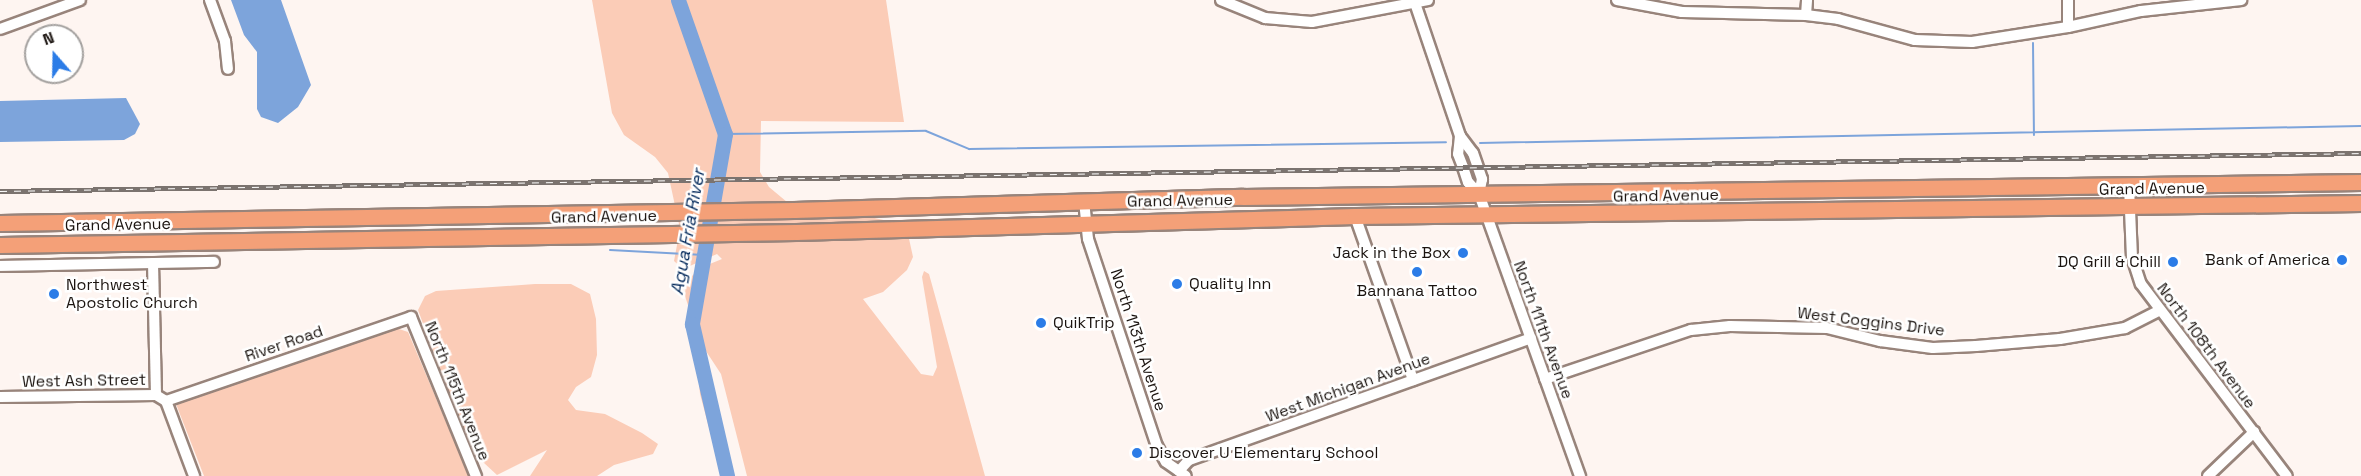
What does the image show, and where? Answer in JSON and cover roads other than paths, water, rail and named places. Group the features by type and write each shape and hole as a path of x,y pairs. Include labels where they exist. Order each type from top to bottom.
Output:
{"highway":[{"name":"Grand Avenue","path":"0,223 794,210 1084,201 1479,194 2361,182"},
{"name":"Grand Avenue","path":"0,245 796,231 1084,221 1355,216 2129,208 2361,203"}],"street":[{"path":"0,29 80,0"},
{"path":"210,0 225,41 228,69"},
{"path":"1221,0 1265,18 1312,22 1428,0"},
{"path":"1617,0 1682,12 1806,15 1929,41 1990,41 2141,11 2241,0"},
{"path":"1806,15 1807,0"},
{"path":"2068,0 2068,27"},
{"name":"North 111th Avenue","path":"1414,1 1460,136 1458,154 1468,182 1479,194 1577,475"},
{"name":"North 108th Avenue","path":"2128,186 2135,271 2159,311 2287,476"},
{"name":"North 113th Avenue","path":"1084,201 1084,221 1157,446 1166,462 1182,473"},
{"path":"1355,216 1413,380"},
{"path":"0,266 214,262"},
{"path":"153,263 161,398 194,476"},
{"name":"West Coggins Drive","path":"1545,379 1649,341 1722,327 1827,328 1910,345 1976,346 2090,334 2133,326 2159,311"},
{"name":"River Road","path":"161,398 411,317"},
{"name":"North 115th Avenue","path":"411,317 476,476"},
{"name":"West Michigan Avenue","path":"1182,473 1189,460 1531,338"},
{"name":"West Ash Street","path":"0,397 161,398"},
{"path":"2208,476 2254,432"}],"water":[{"path":"231,0 281,0 311,85 298,107 278,123 261,117 257,109 257,52 244,35"},
{"path":"126,98 140,124 135,134 124,140 0,142 0,101"}],"waterway":[{"name":"Agua Fria River","path":"678,0 725,134 692,324 727,476"},
{"path":"2033,43 2034,135"},
{"path":"1480,143 2361,126"},
{"path":"725,134 926,131 969,149 1446,142"},
{"path":"610,250 704,255"}],"railway":[{"path":"0,191 2361,153"}],"place":[{"name":"Jack in the Box","path":"1463,253"},
{"name":"Bank of America","path":"2342,260"},
{"name":"DQ Grill & Chill","path":"2173,262"},
{"name":"Bannana Tattoo","path":"1417,272"},
{"name":"Quality Inn","path":"1177,284"},
{"name":"Northwest Apostolic Church","path":"54,294"},
{"name":"QuikTrip","path":"1041,323"},
{"name":"Discover U Elementary School","path":"1137,453"}]}
